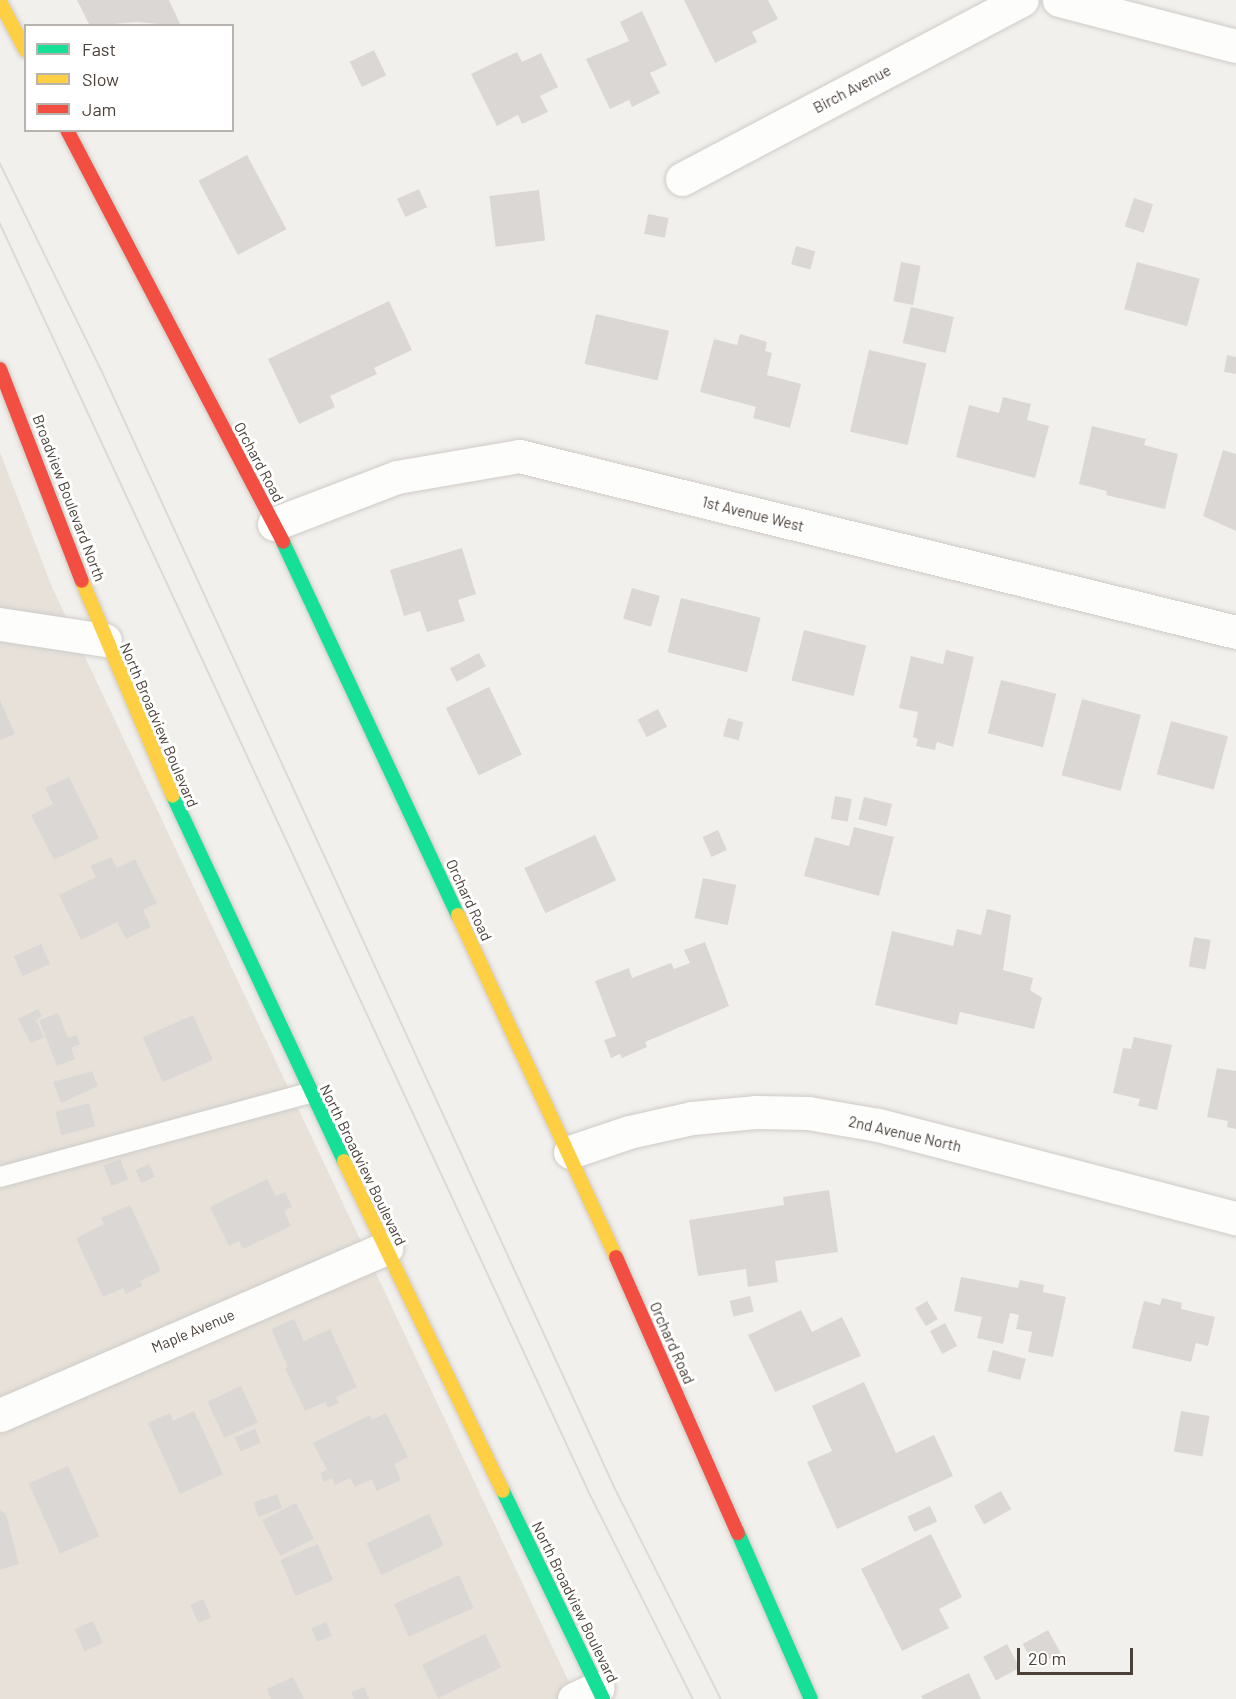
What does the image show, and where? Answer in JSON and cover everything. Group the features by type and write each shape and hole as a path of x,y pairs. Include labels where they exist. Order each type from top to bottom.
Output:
{"street":[{"name":"Birch Avenue","path":"682,178 1022,0"},
{"path":"1059,0 1236,46"},
{"path":"0,2 24,47"},
{"name":"Orchard Road","path":"68,132 274,524 570,1152 812,1699"},
{"name":"Broadview Boulevard North","path":"0,369 105,640"},
{"name":"1st Avenue West","path":"274,524 397,477 519,456 1236,632"},
{"path":"0,624 105,640"},
{"name":"North Broadview Boulevard","path":"105,640 212,887 309,1093 386,1248 592,1695"},
{"name":"2nd Avenue North","path":"570,1152 630,1132 692,1118 755,1112 808,1113 878,1125 1236,1218"},
{"name":"Maple Avenue","path":"0,1415 386,1248"}],"lane":[{"path":"0,1177 309,1093"}],"shaded area":[{"path":"0,452 52,587 577,1699 0,1699"}],"building":[{"path":"77,0 169,0 180,24 137,22 89,24"},
{"path":"684,0 768,0 778,19 752,32 757,42 715,63"},
{"path":"642,11 667,65 650,73 660,93 632,107 629,100 610,109 586,59 629,41 620,22"},
{"path":"374,50 386,75 362,87 350,62"},
{"path":"517,52 522,62 541,53 558,87 540,96 548,112 522,124 518,115 497,126 471,74"},
{"path":"247,155 286,229 238,255 198,181"},
{"path":"419,189 427,207 405,217 397,199"},
{"path":"539,190 545,241 496,247 489,196"},
{"path":"1134,198 1153,204 1144,233 1125,227"},
{"path":"648,214 669,218 665,238 644,234"},
{"path":"796,246 815,251 810,270 791,264"},
{"path":"901,262 921,266 913,305 893,301"},
{"path":"1137,262 1200,279 1187,326 1124,309"},
{"path":"389,301 412,350 374,368 377,374 330,396 335,407 299,424 268,359"},
{"path":"911,307 954,317 946,353 903,343"},
{"path":"596,314 669,331 658,381 585,364"},
{"path":"740,334 767,342 765,351 772,353 767,375 801,384 790,428 753,418 756,407 700,392 714,339 737,345"},
{"path":"869,350 926,363 908,445 850,432"},
{"path":"1227,355 1236,357 1236,374 1224,372"},
{"path":"1003,397 1031,404 1027,420 1049,426 1035,478 956,457 969,405 999,413"},
{"path":"1092,426 1146,439 1144,445 1178,454 1165,509 1106,495 1107,491 1079,484"},
{"path":"1223,450 1236,454 1236,531 1203,516"},
{"path":"462,548 476,594 458,600 465,621 427,632 420,611 404,616 390,570"},
{"path":"632,588 660,596 651,627 623,619"},
{"path":"681,598 761,618 747,672 667,652"},
{"path":"804,630 866,645 854,696 791,680"},
{"path":"946,650 974,657 953,747 937,742 935,750 916,746 918,739 913,737 918,712 899,708 911,656 943,664"},
{"path":"479,653 486,666 457,682 450,668"},
{"path":"1001,680 1056,694 1043,747 988,733"},
{"path":"489,687 522,754 479,775 446,708"},
{"path":"1082,699 1141,715 1120,791 1062,775"},
{"path":"0,700 15,734 0,740"},
{"path":"658,709 667,727 647,737 638,719"},
{"path":"728,718 743,722 739,740 723,736"},
{"path":"1171,721 1228,736 1214,789 1157,774"},
{"path":"69,777 99,838 54,860 31,815 53,804 45,788"},
{"path":"835,796 852,799 848,822 831,819"},
{"path":"864,797 892,804 887,826 858,819"},
{"path":"854,827 894,837 879,896 804,876 815,837 849,846"},
{"path":"718,830 727,850 711,857 702,837"},
{"path":"595,835 616,880 545,913 524,868"},
{"path":"111,857 117,868 135,859 157,903 143,910 151,927 126,939 117,922 81,940 59,895 96,877 90,866"},
{"path":"703,878 736,885 728,925 694,918"},
{"path":"987,909 1011,915 1003,970 1033,978 1030,990 1042,998 1034,1029 960,1012 957,1025 875,1005 892,931 953,946 957,929 981,935"},
{"path":"1194,937 1211,940 1206,969 1189,967"},
{"path":"705,942 729,1006 645,1042 647,1047 622,1058 620,1054 611,1058 604,1040 616,1036 595,981 629,968 632,978 671,963 674,969 690,963 684,950"},
{"path":"41,944 50,964 23,976 14,956"},
{"path":"38,1009 42,1016 36,1020 44,1037 31,1043 18,1019"},
{"path":"58,1013 68,1038 76,1035 80,1044 71,1048 75,1059 57,1066 39,1020"},
{"path":"193,1015 213,1060 163,1082 143,1037"},
{"path":"1134,1037 1172,1045 1157,1110 1138,1106 1140,1099 1113,1093 1123,1048 1131,1049"},
{"path":"1217,1068 1236,1071 1236,1129 1227,1127 1228,1121 1207,1117"},
{"path":"92,1071 98,1086 61,1103 53,1082"},
{"path":"89,1103 95,1126 61,1135 55,1112"},
{"path":"120,1159 128,1179 112,1186 103,1166"},
{"path":"149,1164 155,1177 141,1183 135,1170"},
{"path":"267,1179 276,1196 285,1192 292,1207 284,1211 291,1226 243,1249 239,1241 229,1246 210,1207"},
{"path":"829,1190 838,1252 775,1261 778,1282 748,1287 746,1269 698,1276 689,1220 784,1205 783,1197"},
{"path":"130,1205 161,1271 140,1281 142,1286 126,1294 123,1288 103,1297 76,1238 104,1224 101,1218"},
{"path":"961,1277 1018,1288 1020,1280 1044,1285 1043,1292 1066,1297 1053,1357 1028,1352 1032,1332 1016,1329 1019,1315 1010,1313 1003,1344 977,1338 982,1317 954,1311"},
{"path":"750,1296 754,1312 733,1317 730,1301"},
{"path":"1162,1298 1182,1303 1181,1309 1215,1317 1208,1346 1196,1343 1191,1362 1132,1348 1144,1301 1160,1305"},
{"path":"927,1301 938,1319 926,1326 915,1308"},
{"path":"801,1310 812,1332 842,1317 861,1356 775,1392 748,1335"},
{"path":"294,1319 304,1341 330,1329 357,1387 336,1397 339,1403 328,1408 325,1402 305,1411 285,1368 288,1367 271,1329"},
{"path":"945,1323 957,1346 942,1354 930,1331"},
{"path":"993,1350 1026,1359 1020,1380 987,1371"},
{"path":"864,1382 896,1453 934,1435 953,1476 837,1529 807,1462 832,1451 812,1406"},
{"path":"241,1386 258,1422 224,1438 207,1402"},
{"path":"194,1411 223,1474 180,1494 148,1423 170,1413 173,1421"},
{"path":"1181,1411 1210,1416 1202,1456 1174,1451"},
{"path":"386,1413 408,1457 394,1464 401,1480 377,1491 372,1479 355,1487 350,1478 335,1485 332,1478 324,1482 320,1473 327,1470 313,1443 370,1415 372,1420"},
{"path":"255,1429 261,1443 241,1451 235,1438"},
{"path":"68,1466 99,1536 60,1554 29,1483"},
{"path":"1001,1491 1011,1509 984,1524 974,1506"},
{"path":"277,1494 282,1508 259,1517 254,1503"},
{"path":"296,1503 314,1539 280,1556 262,1520"},
{"path":"930,1506 937,1521 915,1532 907,1517"},
{"path":"0,1510 6,1514 19,1564 0,1570"},
{"path":"429,1514 444,1546 381,1575 366,1543"},
{"path":"931,1534 962,1597 939,1609 949,1628 902,1651 861,1569"},
{"path":"318,1544 333,1580 295,1596 280,1560"},
{"path":"459,1575 474,1608 409,1637 394,1604"},
{"path":"203,1599 211,1617 198,1623 190,1605"},
{"path":"93,1621 103,1643 84,1651 75,1629"},
{"path":"326,1622 332,1636 317,1642 311,1628"},
{"path":"1048,1630 1061,1653 1035,1667 1023,1644"},
{"path":"485,1634 501,1667 438,1698 422,1665"},
{"path":"1007,1644 1020,1668 996,1681 983,1657"},
{"path":"969,1673 981,1699 923,1699 921,1696"},
{"path":"293,1677 304,1699 271,1699 267,1689"},
{"path":"364,1687 369,1699 354,1699 351,1692"}],"tram line":[{"path":"0,163 101,369 615,1488 721,1699"},
{"path":"0,223 591,1496 693,1699"}],"traffic: fast":[{"path":"283,542 458,915"},
{"path":"173,796 344,1161"},
{"path":"503,1491 603,1699"},
{"path":"738,1533 811,1699"}],"traffic: slow":[{"path":"0,2 24,47"},
{"path":"82,581 173,796"},
{"path":"458,915 616,1257"},
{"path":"344,1161 503,1491"}],"traffic: jam":[{"path":"68,132 283,542"},
{"path":"0,369 82,581"},
{"path":"616,1257 738,1533"}]}
